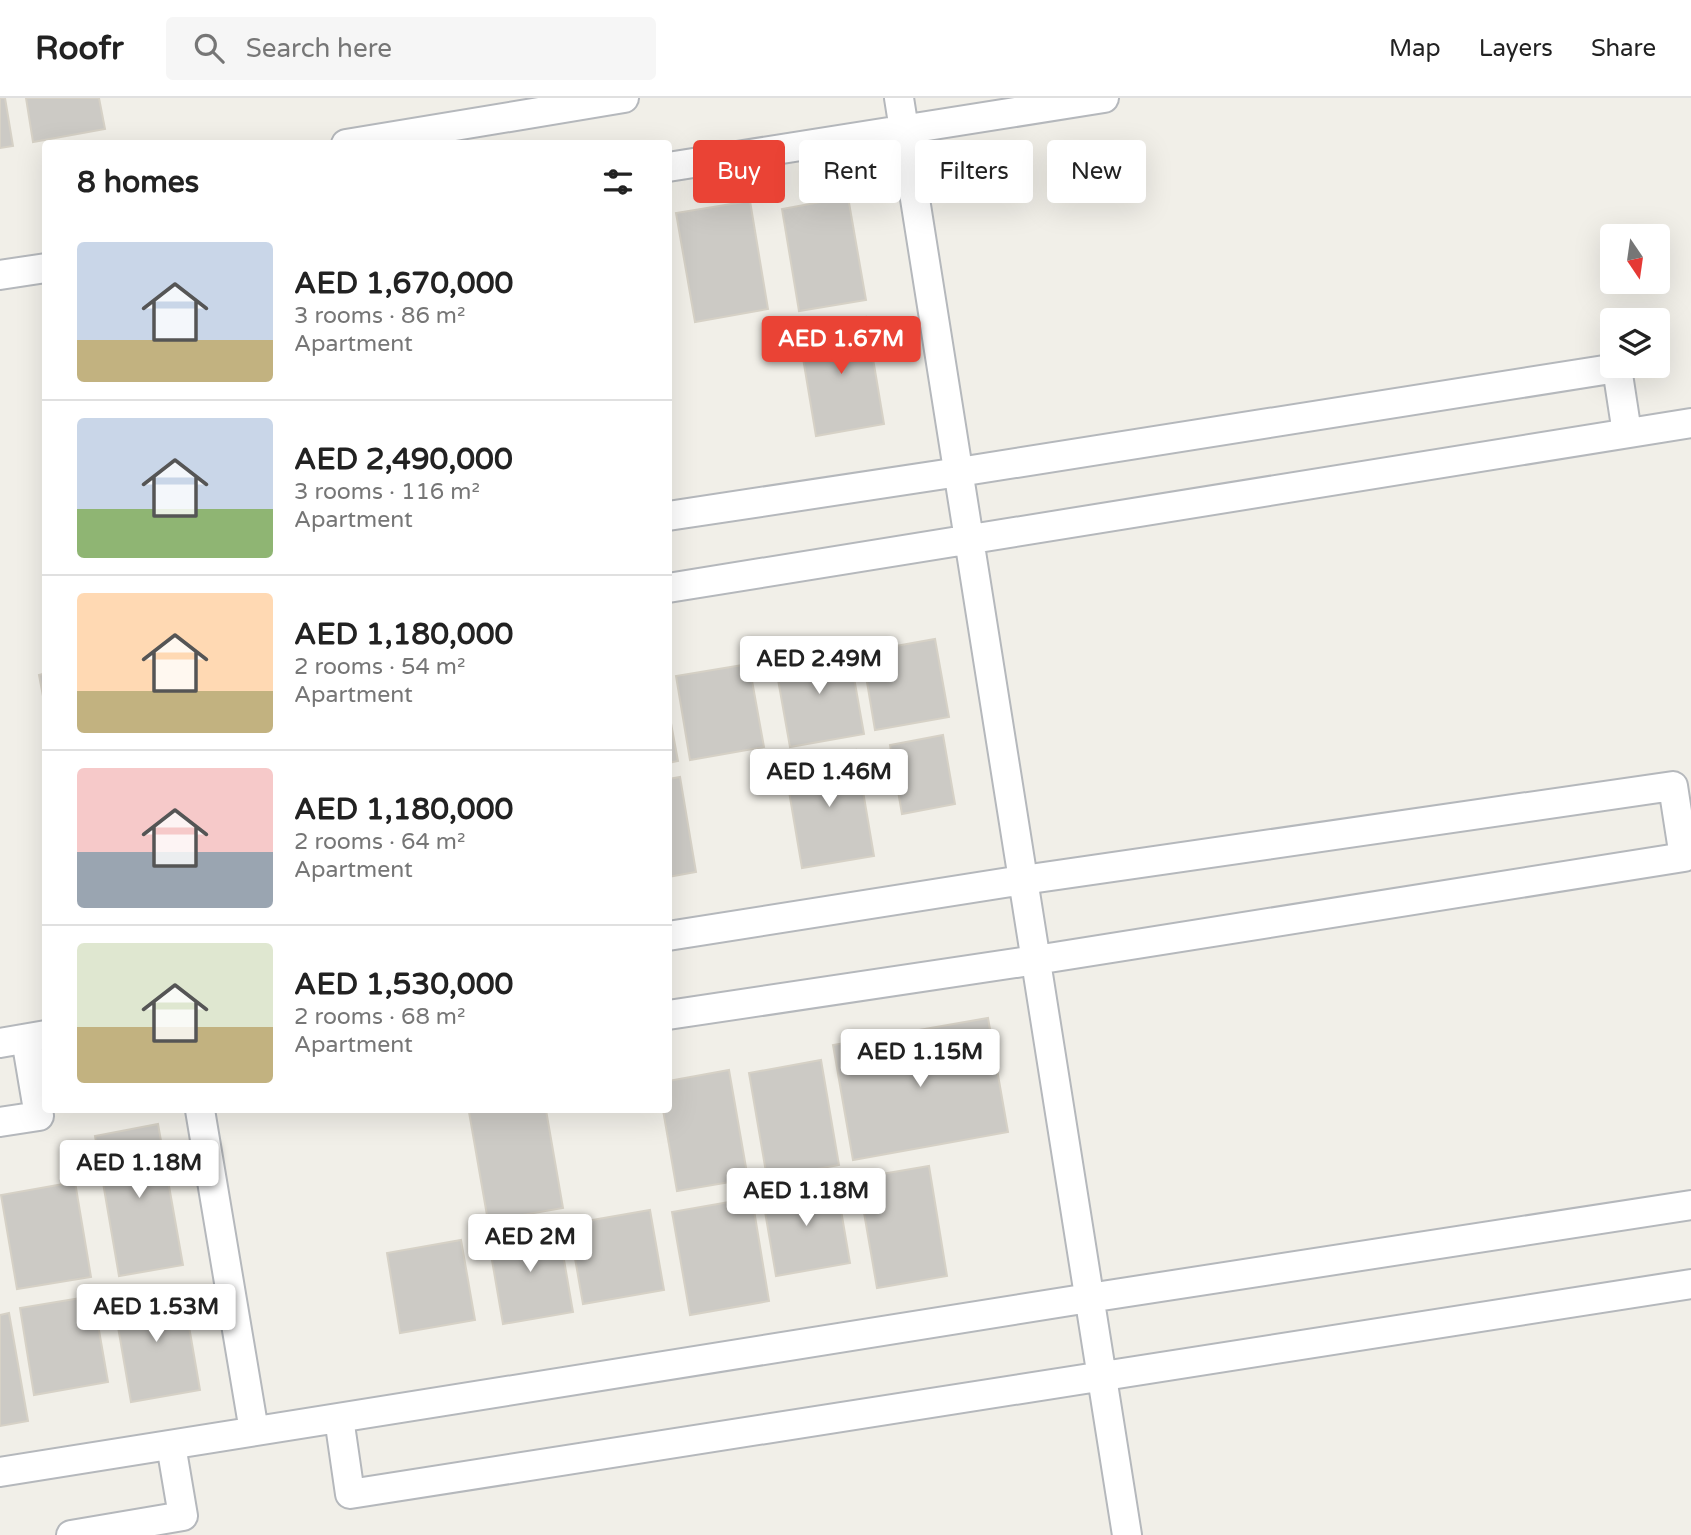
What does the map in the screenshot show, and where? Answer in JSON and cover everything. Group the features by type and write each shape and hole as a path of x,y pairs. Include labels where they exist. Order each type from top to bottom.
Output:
{"street":[{"path":"370,140 624,98"},
{"path":"899,98 1127,1535"},
{"path":"672,166 1104,98"},
{"path":"0,275 42,269"},
{"path":"672,515 1618,368 1627,433"},
{"path":"672,587 1691,423"},
{"path":"672,935 1023,880 1673,786 1684,857 672,1015"},
{"path":"0,1122 39,1116 24,1039"},
{"path":"201,1113 254,1431"},
{"path":"0,1472 1691,1205"},
{"path":"339,1418 350,1494 1691,1284"},
{"path":"71,1535 183,1516 171,1444"}],"building":[{"path":"0,98 5,98 13,146 0,148"},
{"path":"26,98 99,98 105,129 33,142"},
{"path":"750,203 768,309 695,322 676,213"},
{"path":"815,203 849,203 866,300 799,311 782,209"},
{"path":"866,317 884,424 816,436 798,328"},
{"path":"935,639 949,717 875,730 862,652"},
{"path":"848,644 864,734 790,747 774,657"},
{"path":"749,664 764,747 690,760 676,676"},
{"path":"672,729 678,761 672,762"},
{"path":"943,735 955,804 902,814 890,745"},
{"path":"856,750 874,856 802,868 784,762"},
{"path":"680,777 696,872 672,876 672,778"},
{"path":"988,1018 1008,1132 853,1160 833,1045"},
{"path":"821,1060 839,1165 767,1178 749,1073"},
{"path":"729,1070 748,1179 677,1191 664,1113 672,1113 672,1080"},
{"path":"469,1113 547,1113 563,1208 488,1221"},
{"path":"158,1124 183,1265 119,1276 95,1136"},
{"path":"929,1166 947,1276 877,1288 858,1178"},
{"path":"836,1181 850,1263 776,1276 762,1194"},
{"path":"75,1182 91,1277 17,1289 1,1195"},
{"path":"752,1198 769,1301 690,1315 672,1212"},
{"path":"650,1210 664,1290 583,1304 569,1224"},
{"path":"558,1225 573,1312 503,1324 488,1237"},
{"path":"461,1240 475,1320 400,1333 387,1253"},
{"path":"182,1286 200,1390 131,1402 113,1298"},
{"path":"93,1296 108,1382 34,1395 20,1308"},
{"path":"9,1313 28,1421 0,1426 0,1315"}]}
